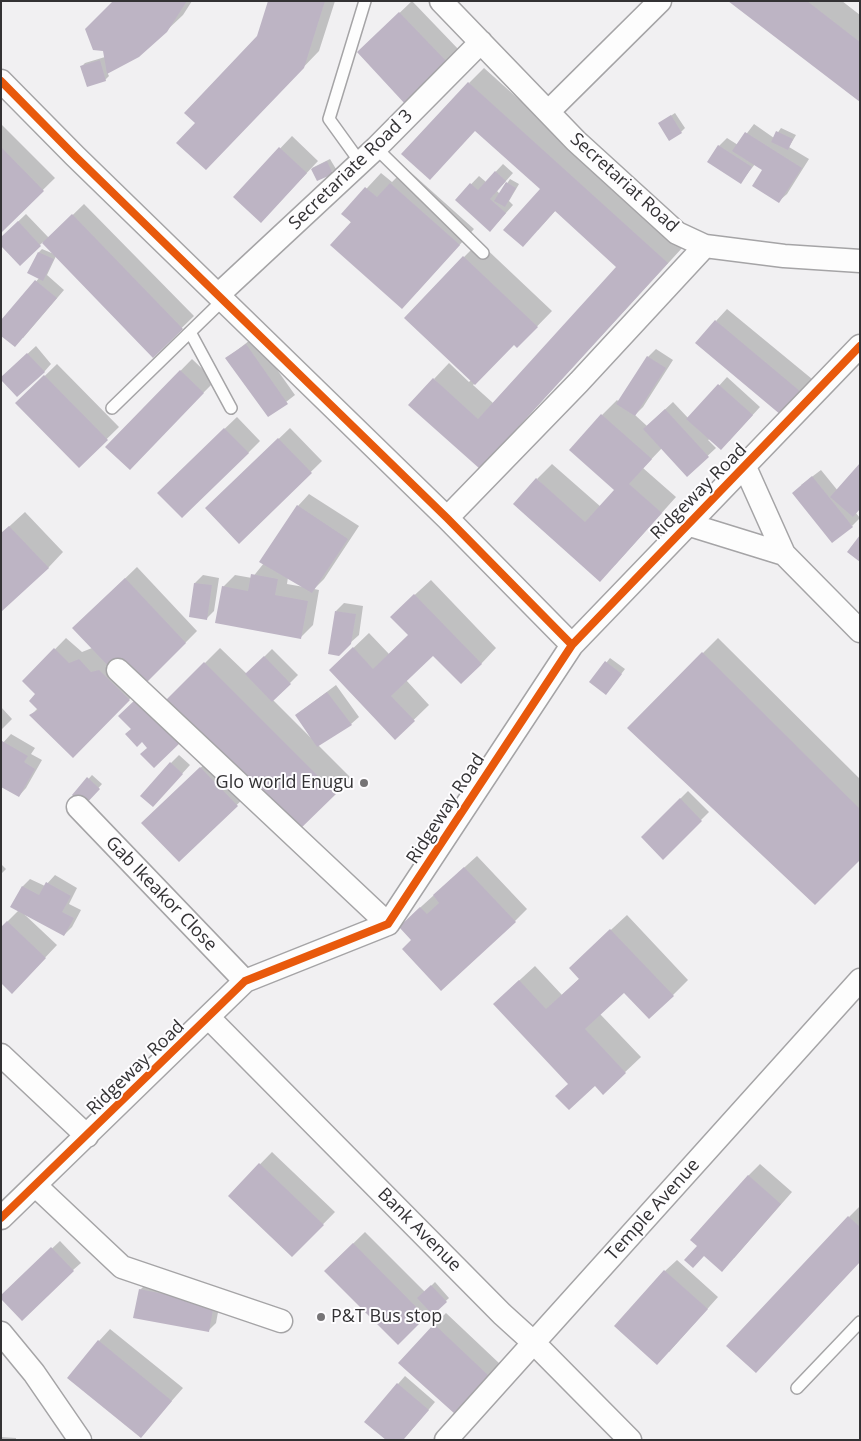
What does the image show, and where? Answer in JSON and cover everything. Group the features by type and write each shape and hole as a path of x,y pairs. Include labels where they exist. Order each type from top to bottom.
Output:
{"street":[{"name":"Secretariat Road","path":"440,1 576,141 677,233 705,246 784,256 860,261"},
{"path":"548,112 660,1"},
{"name":"Secretariate Road 3","path":"221,298 481,42"},
{"path":"1,81 448,518 572,645"},
{"path":"448,518 579,382 705,246"},
{"name":"Ridgeway Road","path":"1,1218 88,1136 245,981 388,924 572,645 686,524 745,467 860,346"},
{"path":"745,467 784,554 860,631"},
{"path":"686,524 784,554"},
{"path":"118,670 388,924"},
{"name":"Gab Ikeakor Close","path":"78,807 245,981"},
{"name":"Temple Avenue","path":"446,1440 860,980"},
{"name":"Bank Avenue","path":"209,1018 502,1314 534,1343 630,1440"},
{"path":"1,1055 88,1136"},
{"path":"36,1186 122,1267 281,1321"},
{"path":"1,1333 34,1372 80,1440"}],"lane":[{"path":"365,1 329,119 483,254"},
{"path":"112,408 190,332 221,298"},
{"path":"190,332 231,408"},
{"path":"797,1388 860,1322"}],"building":[{"path":"113,1 187,1 167,32 139,57 107,74 103,51 93,50 85,29"},
{"path":"268,1 325,1 304,68 206,170 176,143 195,123 184,113 257,36"},
{"path":"728,1 807,1 860,42 860,102"},
{"path":"399,12 449,64 406,105 357,52"},
{"path":"100,60 106,81 87,87 80,66"},
{"path":"468,82 668,263 480,469 408,405 433,378 478,419 616,267 555,211 523,247 503,230 540,189 475,131 430,180 401,154"},
{"path":"671,115 682,133 669,141 658,123"},
{"path":"776,131 793,139 788,150 771,142"},
{"path":"745,132 802,168 779,203 752,186 762,170 732,151"},
{"path":"718,145 752,167 741,184 707,162"},
{"path":"1,147 44,191 1,233"},
{"path":"279,147 307,173 261,223 233,197"},
{"path":"327,161 333,174 317,181 311,169"},
{"path":"495,171 506,181 490,199 506,213 490,232 455,200 470,183 478,190"},
{"path":"506,182 516,188 505,207 494,201"},
{"path":"390,183 460,245 402,309 330,245 351,222 341,214 365,187 377,197"},
{"path":"72,214 183,329 153,358 42,243"},
{"path":"18,221 41,246 20,266 1,246 1,237"},
{"path":"38,252 54,259 43,281 27,273"},
{"path":"463,256 538,327 517,348 514,345 475,385 404,318"},
{"path":"35,280 57,298 15,347 1,336 1,320"},
{"path":"715,320 801,392 781,415 695,343"},
{"path":"246,344 288,404 268,417 225,358"},
{"path":"27,353 45,372 17,397 1,380 1,377"},
{"path":"647,356 666,368 635,416 616,404"},
{"path":"180,370 204,393 130,470 105,447"},
{"path":"44,375 108,440 79,468 15,403"},
{"path":"718,384 753,415 721,450 686,419"},
{"path":"665,409 709,457 687,477 643,429"},
{"path":"601,414 652,459 629,484 662,513 600,582 513,504 536,478 585,522 614,490 569,450"},
{"path":"224,428 249,453 182,518 157,493"},
{"path":"278,438 312,473 239,544 205,508"},
{"path":"860,463 860,509 853,517 830,497"},
{"path":"812,476 853,527 832,543 792,493"},
{"path":"297,505 348,539 312,593 259,562"},
{"path":"9,526 49,568 1,612 1,533"},
{"path":"860,535 860,562 847,552"},
{"path":"251,574 278,579 275,595 308,601 301,639 215,623 222,586 248,591"},
{"path":"125,578 186,643 135,694 72,628"},
{"path":"194,583 212,585 207,620 189,617"},
{"path":"414,594 482,664 461,684 433,656 391,696 415,721 395,740 329,670 353,647 373,669 408,635 390,617"},
{"path":"335,611 356,614 351,644 339,656 328,654"},
{"path":"54,648 69,663 79,659 91,672 99,670 130,700 73,758 29,715 38,710 29,701 35,694 22,681"},
{"path":"702,652 860,809 860,860 815,905 627,728"},
{"path":"264,656 291,684 272,702 245,674"},
{"path":"605,661 622,674 606,695 589,682"},
{"path":"204,662 336,794 297,832 166,700"},
{"path":"327,692 352,725 317,747 295,715"},
{"path":"136,699 180,743 154,768 140,754 147,748 142,742 137,747 125,734 131,729 118,716"},
{"path":"2,741 28,756 24,762 35,769 19,797 1,787"},
{"path":"170,762 183,774 153,807 140,796"},
{"path":"200,767 238,806 179,862 141,823"},
{"path":"87,777 100,789 84,806 72,795"},
{"path":"680,798 702,821 663,860 641,837"},
{"path":"464,867 516,922 441,991 402,949 411,940 399,927 420,907 427,914 439,903 433,895"},
{"path":"46,882 71,896 62,912 74,918 64,936 10,907 22,886 39,895"},
{"path":"7,921 46,958 12,994 1,983 1,927"},
{"path":"610,929 674,996 649,1019 624,993 585,1029 626,1073 603,1095 595,1086 569,1110 555,1096 568,1084 493,1004 519,980 546,1009 579,979 569,968"},
{"path":"259,1163 324,1225 292,1257 228,1196"},
{"path":"748,1175 781,1204 722,1272 704,1256 693,1268 684,1260 697,1246 690,1240"},
{"path":"848,1216 860,1227 860,1262 756,1373 726,1346"},
{"path":"353,1243 426,1317 398,1345 324,1271"},
{"path":"51,1247 74,1271 22,1321 1,1299 1,1295"},
{"path":"664,1270 708,1309 657,1365 614,1326"},
{"path":"431,1285 447,1302 433,1315 417,1298"},
{"path":"139,1289 214,1304 209,1332 133,1318"},
{"path":"434,1324 489,1376 455,1414 398,1363"},
{"path":"98,1340 172,1401 141,1438 67,1378"},
{"path":"397,1383 429,1410 403,1440 386,1440 364,1422"}],"cycle path":[{"path":"1,81 75,156 447,518 572,645"},
{"path":"1,1218 245,981 388,924 572,645 860,346"}],"place":[{"name":"Glo world Enugu","path":"364,783"},
{"name":"P&T Bus stop","path":"321,1317"}]}
